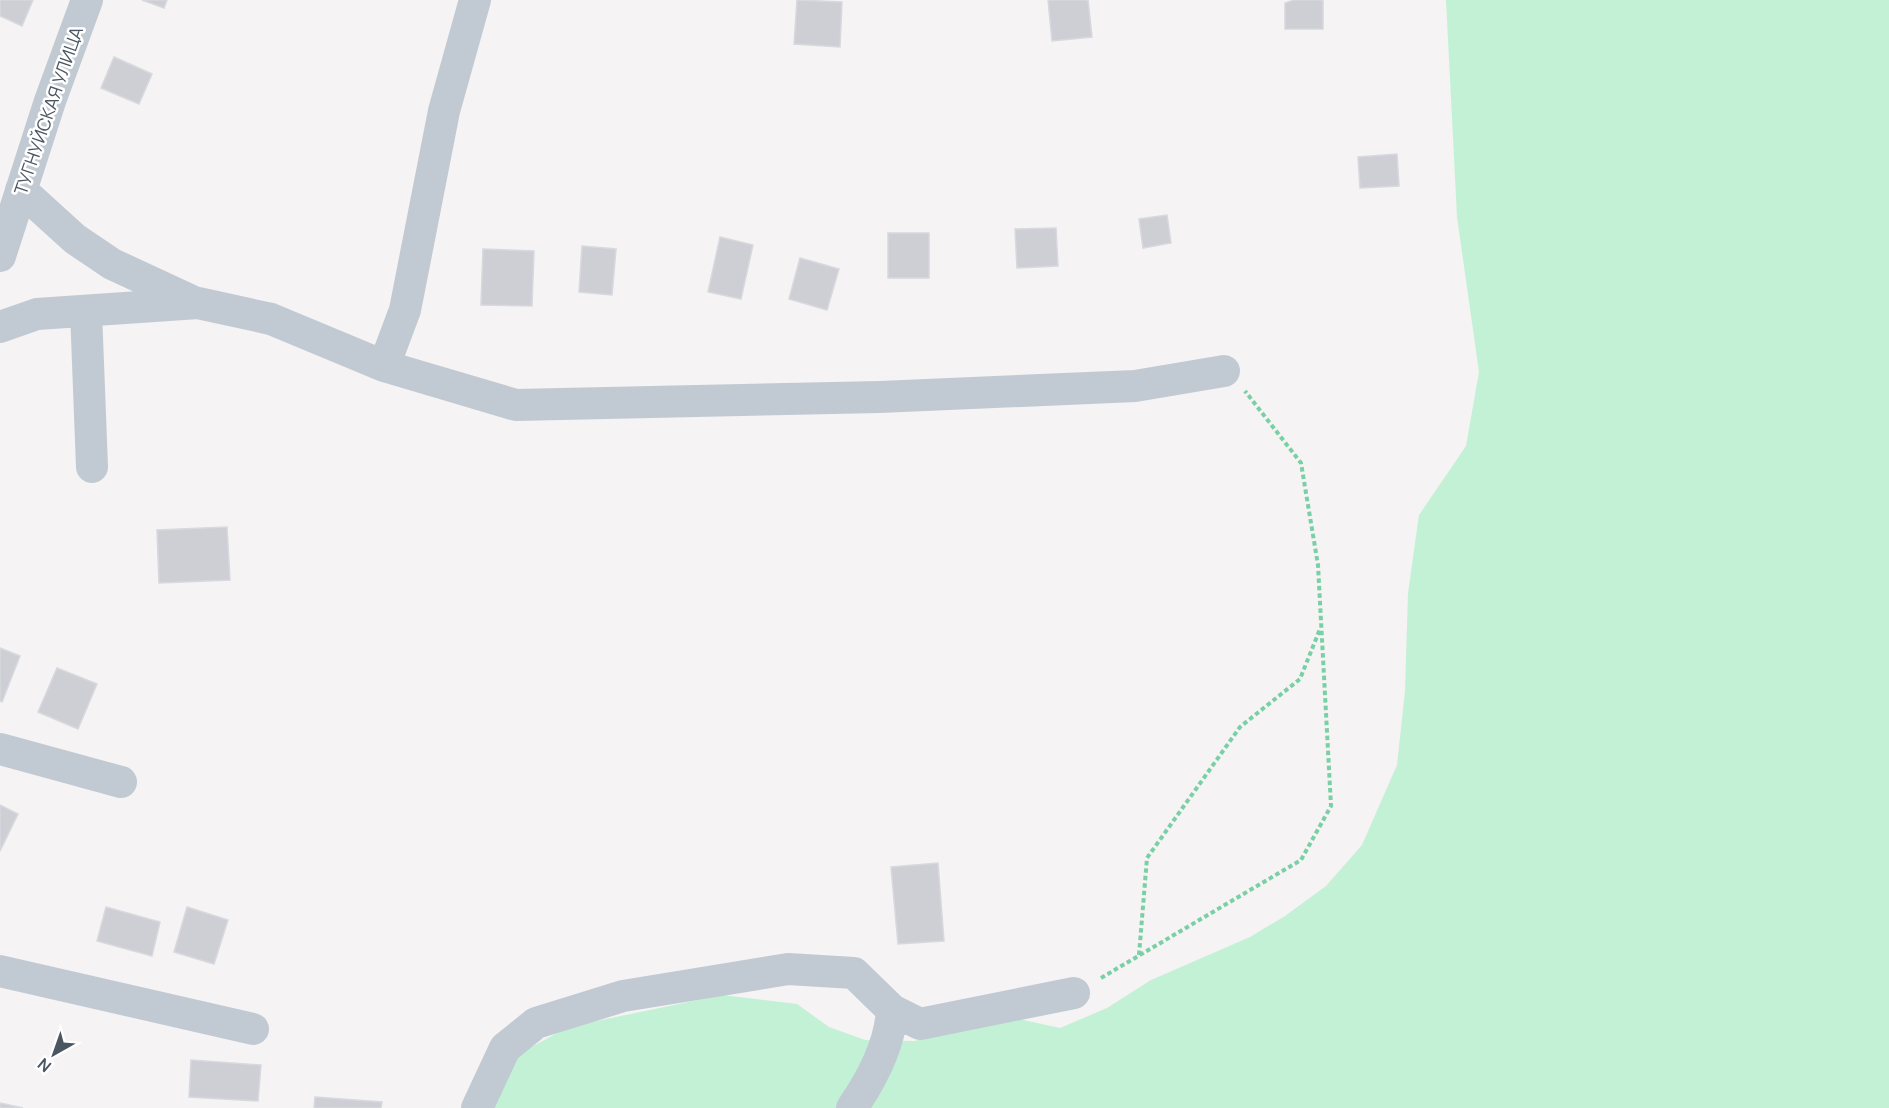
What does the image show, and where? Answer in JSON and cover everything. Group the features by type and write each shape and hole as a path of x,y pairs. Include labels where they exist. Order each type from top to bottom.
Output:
{"street":[{"name":"ТУГНУЙСКАЯ УЛИЦА","path":"0,256 50,101 87,0"},
{"path":"384,366 405,310 444,111 475,0"},
{"path":"21,190 75,239 112,264 198,303 271,319 384,366 516,405 880,397 1135,386 1224,371"},
{"path":"0,327 37,314 198,303"},
{"path":"86,311 92,467"},
{"path":"0,749 121,782"},
{"path":"477,1108 505,1048 536,1023 624,996 788,969 854,973 892,1010 920,1024 1074,993"},
{"path":"0,971 253,1029"},
{"path":"852,1108 871,1081 891,1027 892,1010"}],"path":[{"path":"1074,993 1301,861 1331,806 1318,565 1302,463 1237,381 1224,371"},
{"path":"1139,956 1147,858 1240,727 1300,679 1321,626"}],"green space":[{"path":"1446,0 1889,0 1889,1108 492,1108 517,1055 568,1027 722,995 797,1004 829,1027 865,1040 914,1041 1019,1019 1060,1028 1107,1008 1151,980 1250,937 1285,916 1326,886 1362,845 1397,765 1405,691 1408,593 1419,515 1466,446 1479,372 1457,217"}],"building":[{"path":"0,0 33,0 22,26 0,16"},
{"path":"142,0 167,0 164,8"},
{"path":"797,0 842,2 840,47 794,44"},
{"path":"1048,0 1088,0 1092,37 1052,41"},
{"path":"1294,0 1323,0 1323,29 1285,29 1285,3"},
{"path":"114,57 152,74 139,104 101,88"},
{"path":"1397,154 1399,186 1360,188 1358,157"},
{"path":"1167,215 1171,243 1143,248 1139,219"},
{"path":"1056,228 1058,266 1017,268 1015,229"},
{"path":"888,233 929,233 929,278 888,278"},
{"path":"720,237 753,245 741,299 708,292"},
{"path":"582,246 616,249 612,295 579,292"},
{"path":"483,249 534,251 532,306 481,305"},
{"path":"800,258 839,269 827,310 789,299"},
{"path":"227,527 230,580 159,583 157,530"},
{"path":"0,648 20,656 2,702 0,701"},
{"path":"57,668 97,684 78,729 38,712"},
{"path":"0,805 18,814 0,851"},
{"path":"938,863 944,941 898,944 891,867"},
{"path":"106,907 160,922 152,956 97,941"},
{"path":"187,907 228,920 214,964 174,952"},
{"path":"191,1060 261,1065 258,1101 189,1097"},
{"path":"315,1097 382,1102 381,1108 314,1108"},
{"path":"0,1103 23,1108 0,1108"}]}
